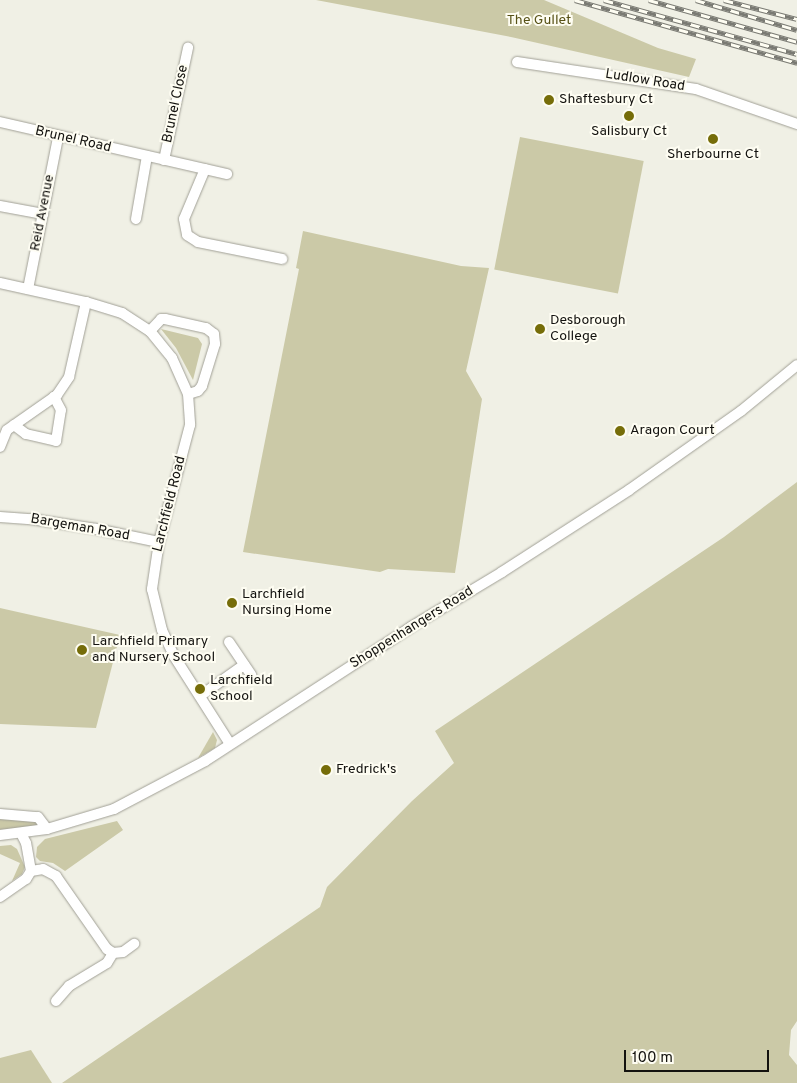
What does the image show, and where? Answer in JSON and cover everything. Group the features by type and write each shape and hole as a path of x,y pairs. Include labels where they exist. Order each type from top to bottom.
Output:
{"street":[{"name":"Brunel Close","path":"164,160 188,48"},
{"name":"Ludlow Road","path":"517,62 696,89 797,124"},
{"name":"Brunel Road","path":"0,122 58,137 226,174"},
{"name":"Reid Avenue","path":"28,289 58,137"},
{"path":"136,219 147,156"},
{"path":"205,169 184,219 187,235 198,242 282,259"},
{"path":"0,206 43,214"},
{"name":"Larchfield Road","path":"0,283 86,302 122,313 150,331 172,358 188,394 190,425 158,542 152,589 162,630 174,656 230,744"},
{"path":"0,446 7,430 54,397 69,377 86,302"},
{"path":"150,331 161,320 166,319 206,328 214,334 216,344 202,386 188,394"},
{"name":"Shoppenhangers Road","path":"0,835 48,829 114,809 205,761 629,490 741,411 797,365"},
{"path":"14,424 26,434 56,441 61,410 54,397"},
{"name":"Bargeman Road","path":"0,517 31,519 78,526 158,542"},
{"path":"229,642 251,675"},
{"path":"200,696 244,665"},
{"path":"0,814 38,817 48,829"},
{"path":"0,897 26,880 31,871 26,843 20,833"},
{"path":"31,871 43,869 56,876 107,950 122,952 134,944"},
{"path":"56,1001 69,986 107,963 113,952"}],"green space":[{"name":"The Gullet","path":"316,0 544,0 658,48 696,59 689,77 511,37"},
{"path":"520,137 644,161 618,294 494,270"},
{"path":"303,231 461,266 489,268 466,371 482,399 455,573 388,569 380,572 243,552 299,269 296,268"},
{"path":"161,329 198,338 202,344 193,380 176,348"},
{"path":"797,482 797,1021 791,1030 789,1055 797,1065 797,1083 62,1083 320,907 327,887 412,801 454,763 435,731 724,537"},
{"path":"0,608 120,635 96,728 0,724"},
{"path":"213,732 217,740 215,748 198,758"},
{"path":"0,817 37,820 39,823 37,828 0,831"},
{"path":"117,821 123,830 65,871 53,863 40,861 36,857 37,847 45,839"},
{"path":"11,845 17,849 25,867 22,874 12,881 20,863 0,854 0,846"},
{"path":"31,1050 52,1083 0,1083 0,1058"}],"railway":[{"path":"575,0 797,63"},
{"path":"604,0 797,54"},
{"path":"649,0 797,42"},
{"path":"696,0 797,30"},
{"path":"724,0 797,19"}],"place":[{"name":"Shaftesbury Ct","path":"549,100"},
{"name":"Salisbury Ct","path":"629,116"},
{"name":"Sherbourne Ct","path":"713,139"},
{"name":"Desborough College","path":"540,329"},
{"name":"Aragon Court","path":"620,431"},
{"name":"Larchfield Nursing Home","path":"232,603"},
{"name":"Larchfield Primary and Nursery School","path":"82,650"},
{"name":"Larchfield School","path":"200,689"},
{"name":"Fredrick's","path":"326,770"}]}
